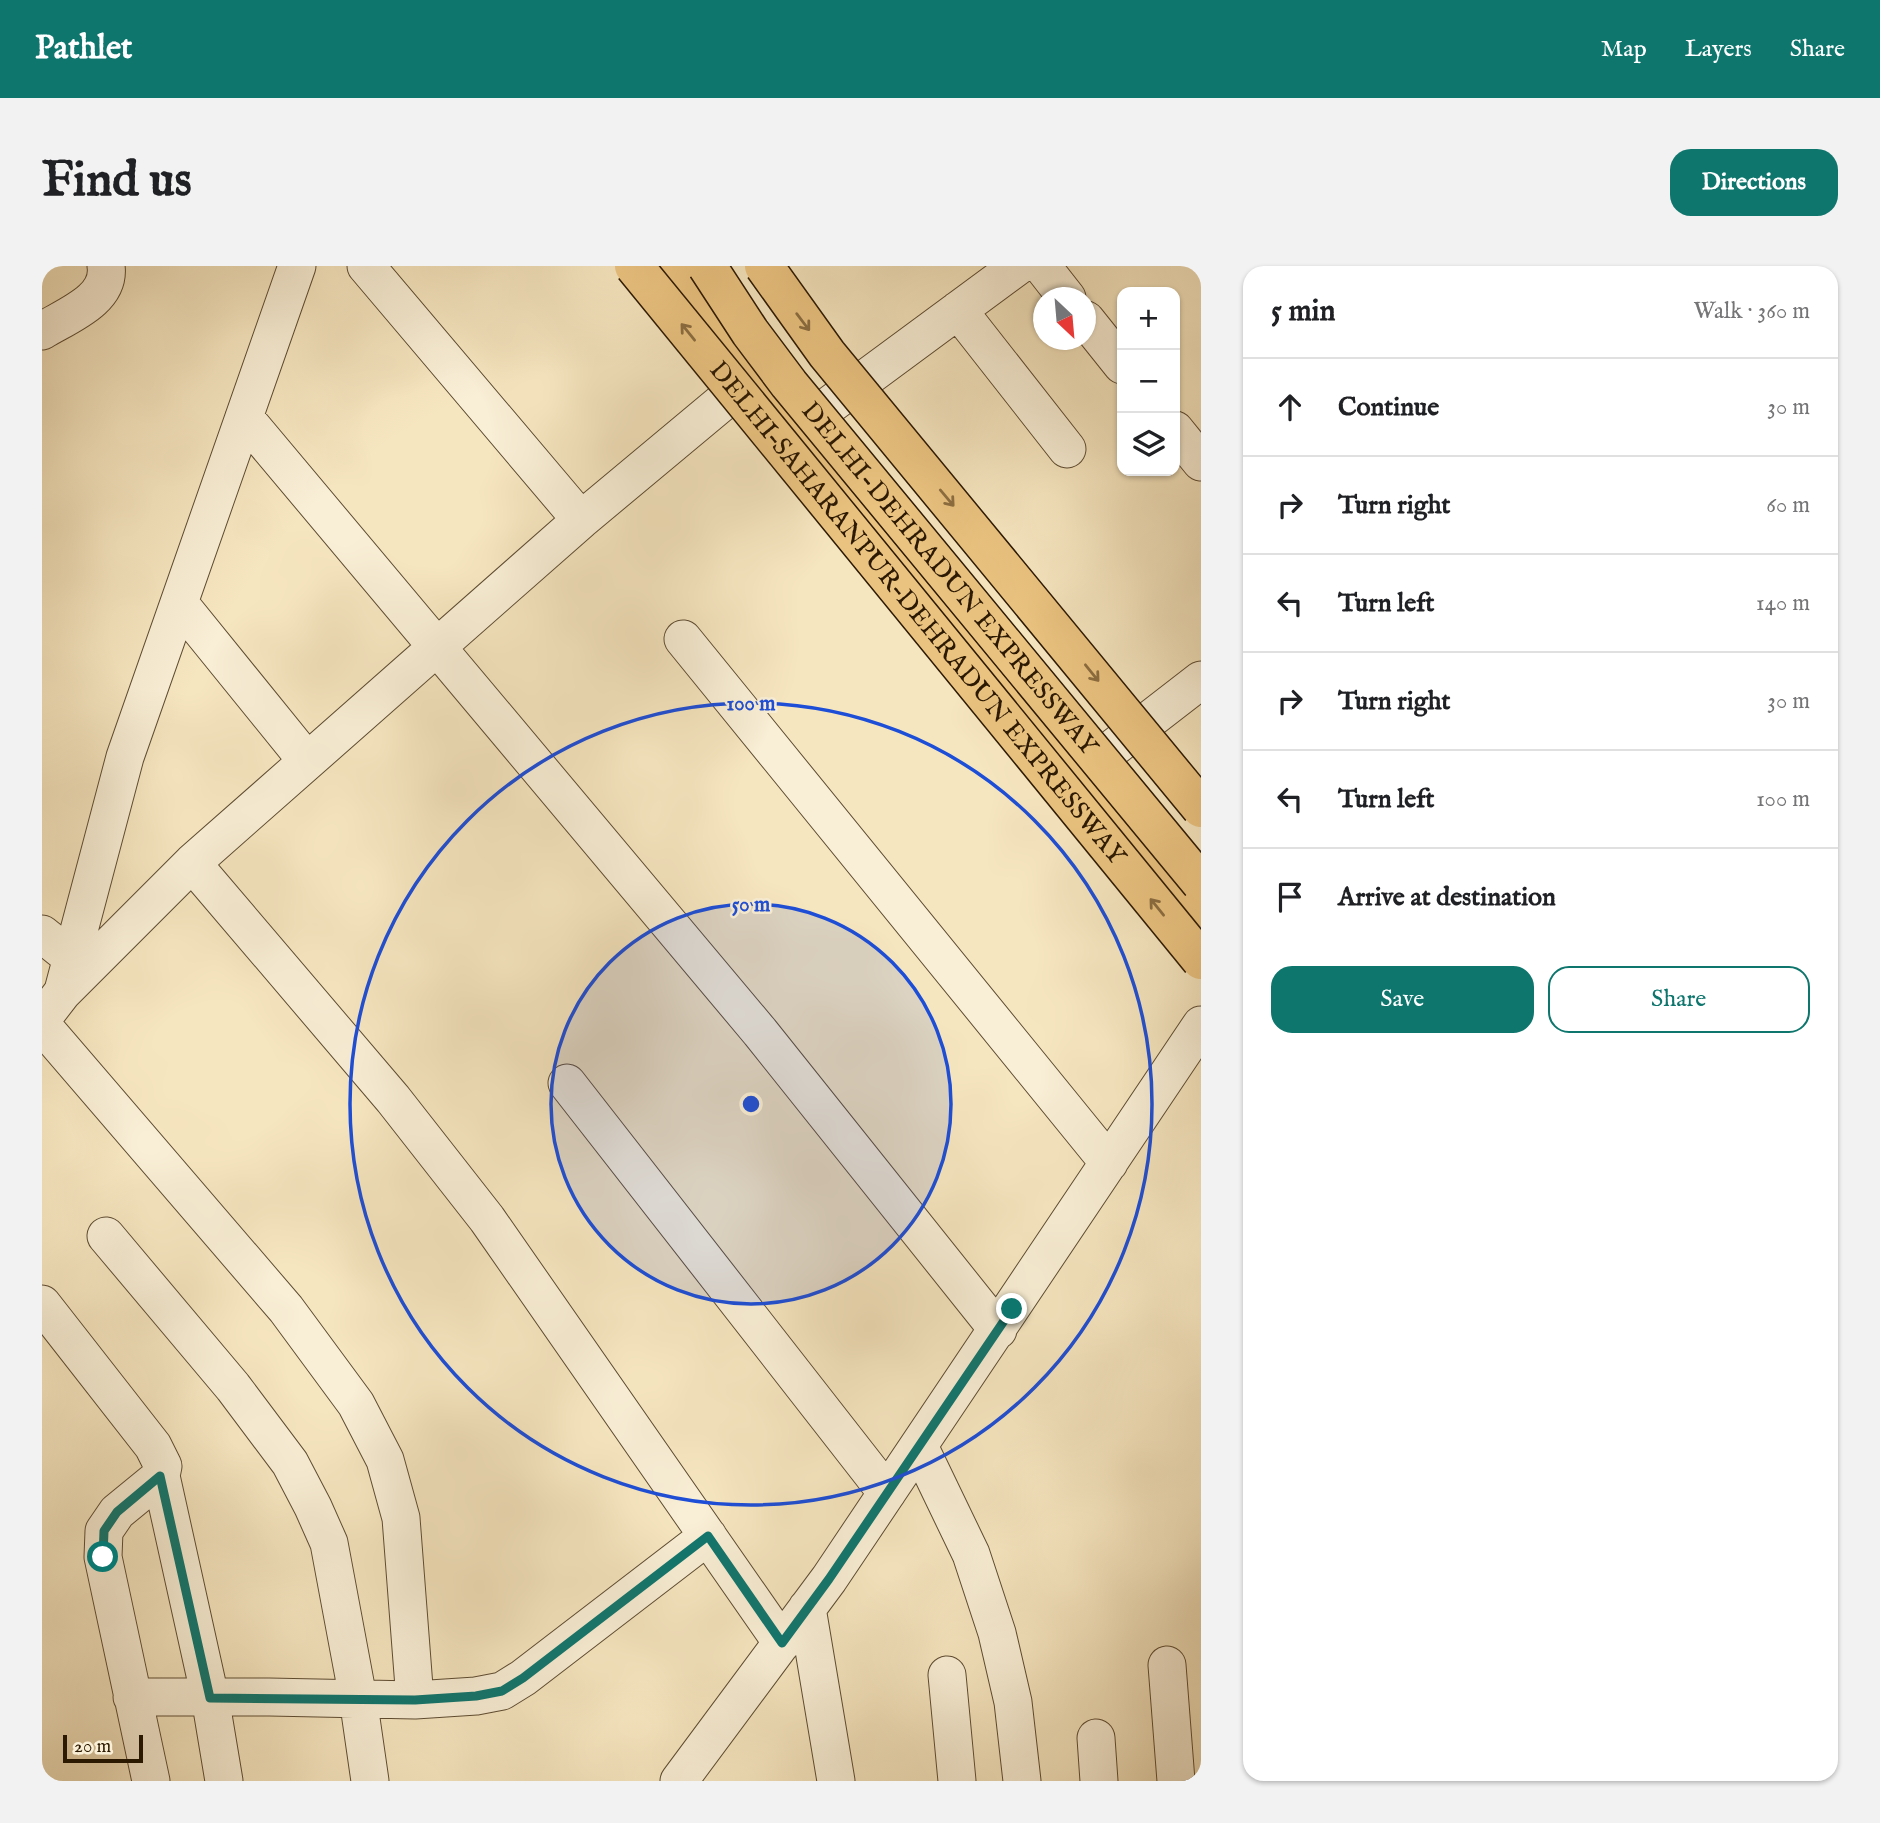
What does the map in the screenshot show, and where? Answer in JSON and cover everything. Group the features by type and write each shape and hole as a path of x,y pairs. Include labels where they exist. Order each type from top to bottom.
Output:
{"highway":[{"name":"DELHI–SAHARANPUR–DEHRADUN EXPRESSWAY","path":"634,266 1201,960"},
{"path":"666,266 1201,918"},
{"path":"706,266 827,407 1201,867"},
{"name":"DELHI-DEHRADUN EXPRESSWAY","path":"706,266 789,384 1201,884"},
{"name":"DELHI-DEHRADUN EXPRESSWAY","path":"764,266 833,362 1201,807"}],"street":[{"path":"42,331 98,296 105,285 106,266"},
{"path":"52,1006 72,958 125,757 297,266"},
{"path":"366,266 581,520"},
{"path":"827,407 1018,266"},
{"path":"1042,266 1058,287"},
{"path":"958,310 1067,449"},
{"path":"1096,332 1117,359"},
{"path":"52,1006 192,863 581,520 756,374"},
{"path":"244,417 760,1032 998,1330"},
{"path":"1180,436 1201,462"},
{"path":"179,603 307,761"},
{"path":"683,639 1109,1163"},
{"path":"1108,752 1201,680"},
{"path":"192,863 393,1099 487,1219 782,1643"},
{"path":"42,934 72,958"},
{"path":"42,1025 286,1310 356,1404 385,1460 401,1518 415,1700"},
{"path":"679,1781 782,1643 887,1493 1201,1025"},
{"path":"567,1083 887,1493"},
{"path":"106,1236 233,1387 290,1463 329,1543 358,1698 370,1781"},
{"path":"42,1304 153,1446 163,1466 160,1476 210,1698 225,1781"},
{"path":"919,1446 971,1554 997,1633 1013,1702 1022,1781"},
{"path":"150,1781 103,1557 104,1531 117,1512 160,1476"},
{"path":"132,1697 415,1700 476,1696 502,1691 523,1678 708,1536"},
{"path":"807,1608 836,1781"},
{"path":"1167,1665 1176,1781"},
{"path":"947,1675 957,1781"},
{"path":"1096,1738 1099,1781"}],"route":[{"path":"103,1557 104,1531 117,1512 160,1476 210,1698 415,1700 476,1696 502,1691 523,1678 708,1536 782,1643 829,1579 1012,1309"}]}
